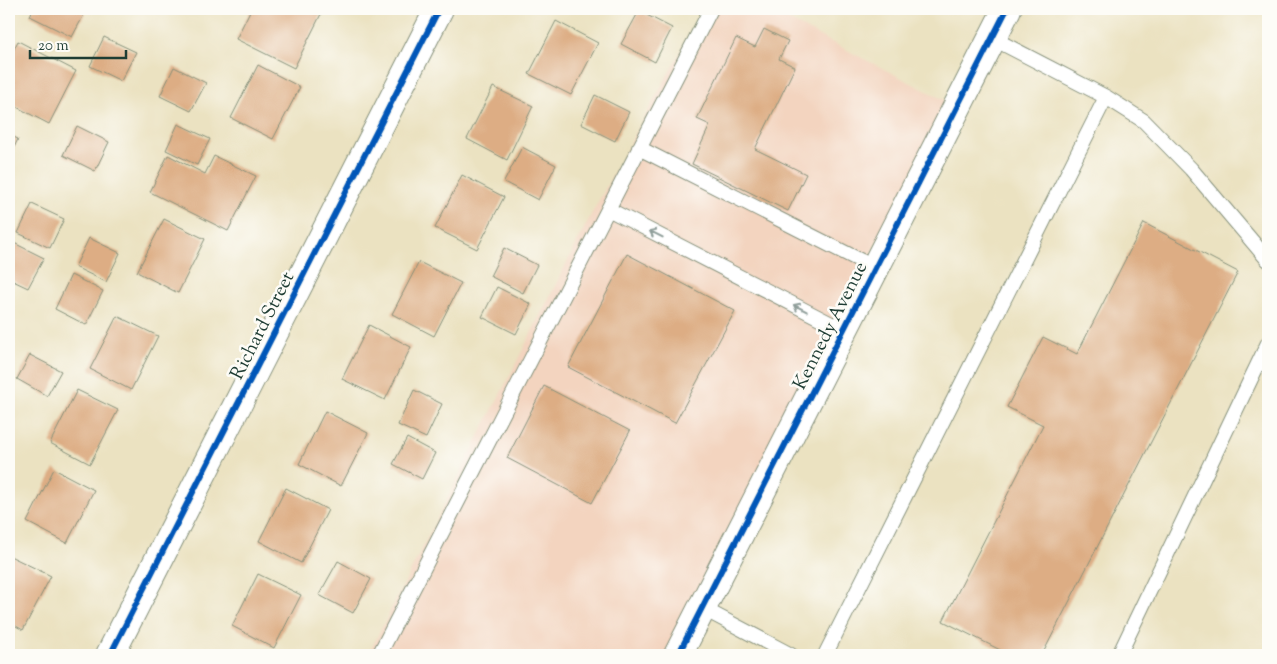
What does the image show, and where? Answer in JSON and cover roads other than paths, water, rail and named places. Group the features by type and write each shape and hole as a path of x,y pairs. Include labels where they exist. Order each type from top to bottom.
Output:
{"street":[{"name":"Richard Street","path":"110,655 439,9"},
{"name":"Kennedy Avenue","path":"678,655 1007,9"}],"lane":[{"path":"379,655 711,9"},
{"path":"992,38 1106,97 1144,121 1191,169 1268,260"},
{"path":"825,655 1106,97"},
{"path":"640,148 875,268"},
{"path":"608,209 843,330"},
{"path":"1119,655 1268,343"},
{"path":"702,608 791,655"}]}
